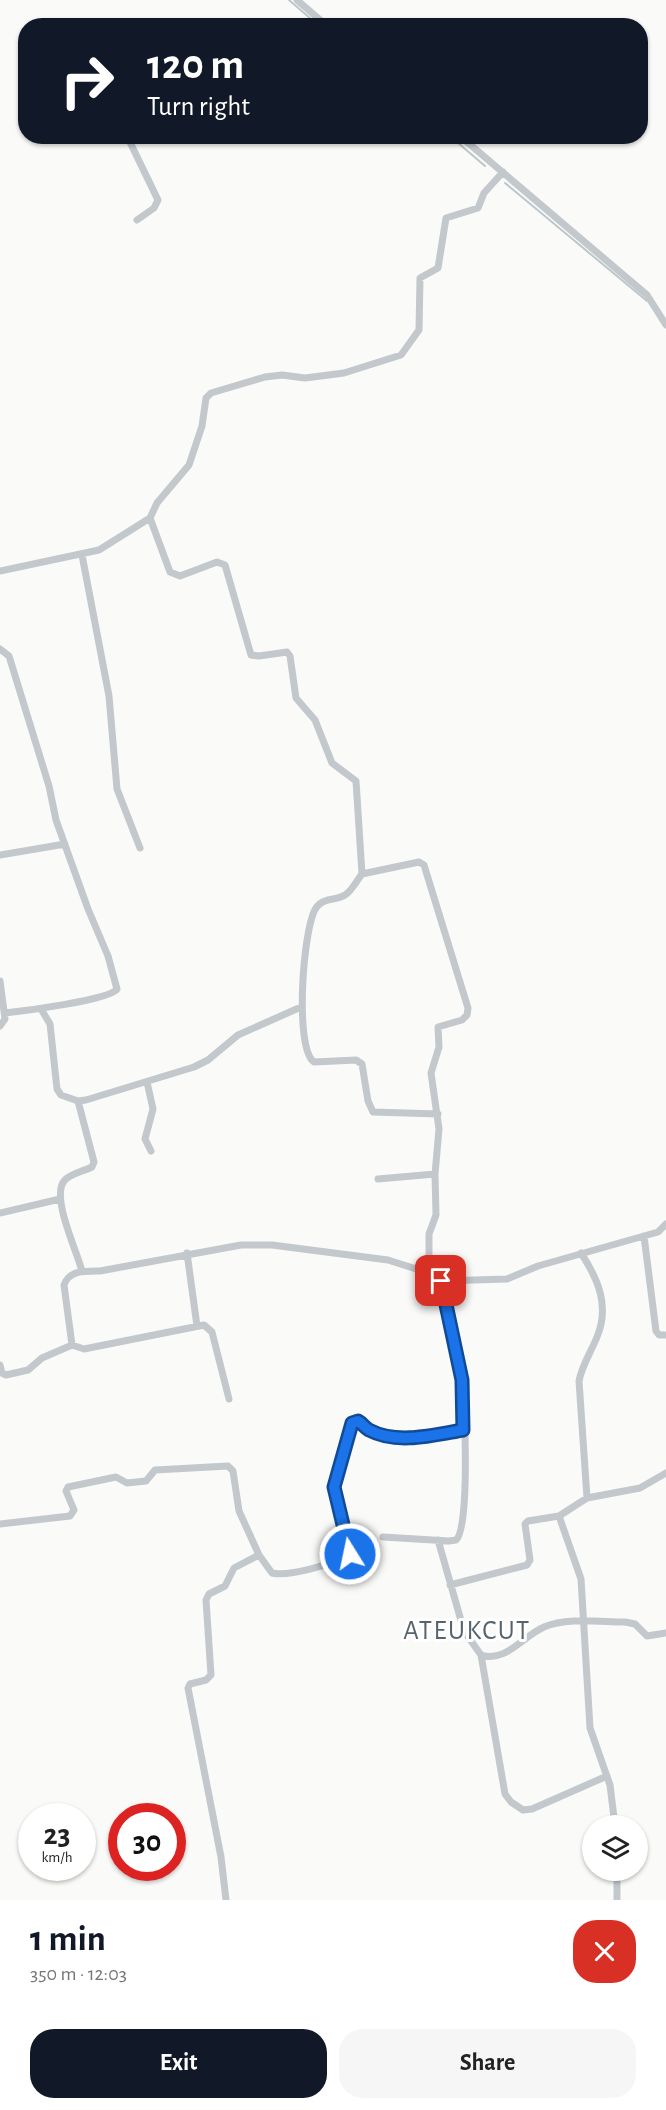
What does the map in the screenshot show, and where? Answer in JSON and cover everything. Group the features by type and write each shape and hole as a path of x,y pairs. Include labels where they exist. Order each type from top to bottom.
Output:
{"street":[{"path":"297,0 318,18"},
{"path":"131,144 158,200 154,208 137,220"},
{"path":"470,144 647,296 666,325"},
{"path":"0,571 82,555 109,545 150,518 157,503 189,465 202,426 206,399 211,393 265,377 282,375 305,378 344,373 387,361 405,351 419,330 420,278 436,270 440,264 446,218 478,208 484,192 503,172"},
{"path":"150,518 170,572 174,575 180,576 217,562 225,565 251,655 287,652 290,656 296,698 315,720 332,763 356,781 363,874"},
{"path":"82,555 109,696 117,789 140,848"},
{"path":"0,649 9,656 24,699 56,820 108,956 117,988 111,994 41,1009 4,1013"},
{"path":"0,855 65,844"},
{"path":"438,1114 372,1112 362,1064 356,1060 314,1062 310,1060 301,1007 302,982 316,907 329,899 342,897 348,893 363,874 423,863 465,995 467,1015 462,1020 438,1027 439,1047 431,1083 438,1114 440,1129 435,1174 436,1215 429,1234 429,1279 441,1281 507,1279 581,1253 644,1236 665,1226"},
{"path":"0,981 4,1013 3,1025 0,1026"},
{"path":"41,1009 50,1024 57,1089 61,1095 78,1101 194,1067 208,1060 238,1035 301,1007"},
{"path":"147,1082 153,1109 145,1139 151,1151"},
{"path":"78,1101 94,1162 93,1167 63,1182 60,1199 82,1270"},
{"path":"378,1179 435,1174"},
{"path":"0,1213 60,1199"},
{"path":"644,1236 656,1331 659,1335 666,1335"},
{"path":"72,1345 64,1286 68,1277 82,1270 100,1271 187,1253 241,1245 272,1245 388,1260 429,1273"},
{"path":"187,1253 197,1326"},
{"path":"581,1253 597,1277 603,1300 598,1335 581,1370 579,1381 586,1498"},
{"path":"383,1537 456,1540 461,1535 466,1496 462,1380 441,1281"},
{"path":"0,1365 6,1375 28,1370 42,1358 72,1345 84,1349 204,1325 212,1332 229,1399"},
{"path":"0,1524 70,1516 74,1510 66,1491 68,1487 116,1477 126,1483 146,1481 155,1470 228,1466 233,1471 240,1517 259,1555 272,1573 281,1575 327,1564 349,1555 343,1516 334,1487 352,1423 358,1421 376,1432 411,1437 463,1430"},
{"path":"450,1585 527,1565 530,1560 525,1524 528,1521 559,1516 586,1498 640,1488 666,1473"},
{"path":"559,1516 581,1579 586,1622 590,1728 607,1776 613,1815"},
{"path":"438,1540 464,1631 481,1655 501,1780 511,1802 523,1810 532,1809 607,1776"},
{"path":"226,1900 221,1857 188,1688 190,1684 206,1680 211,1675 206,1600 209,1594 225,1586 234,1568 259,1555"},
{"path":"481,1655 501,1654 544,1627 586,1622 635,1624 647,1636 666,1633"},
{"path":"617,1881 618,1900"}],"waterway":[{"path":"289,0 310,18"},
{"path":"459,144 485,166"},
{"path":"505,183 647,301"}],"district":[{"name":"ATEUKCUT","path":"467,1630"}],"route":[{"path":"350,1554 343,1516 334,1495 334,1487 352,1423 358,1421 368,1430 376,1432 421,1438 463,1430 462,1380 441,1281"}]}
